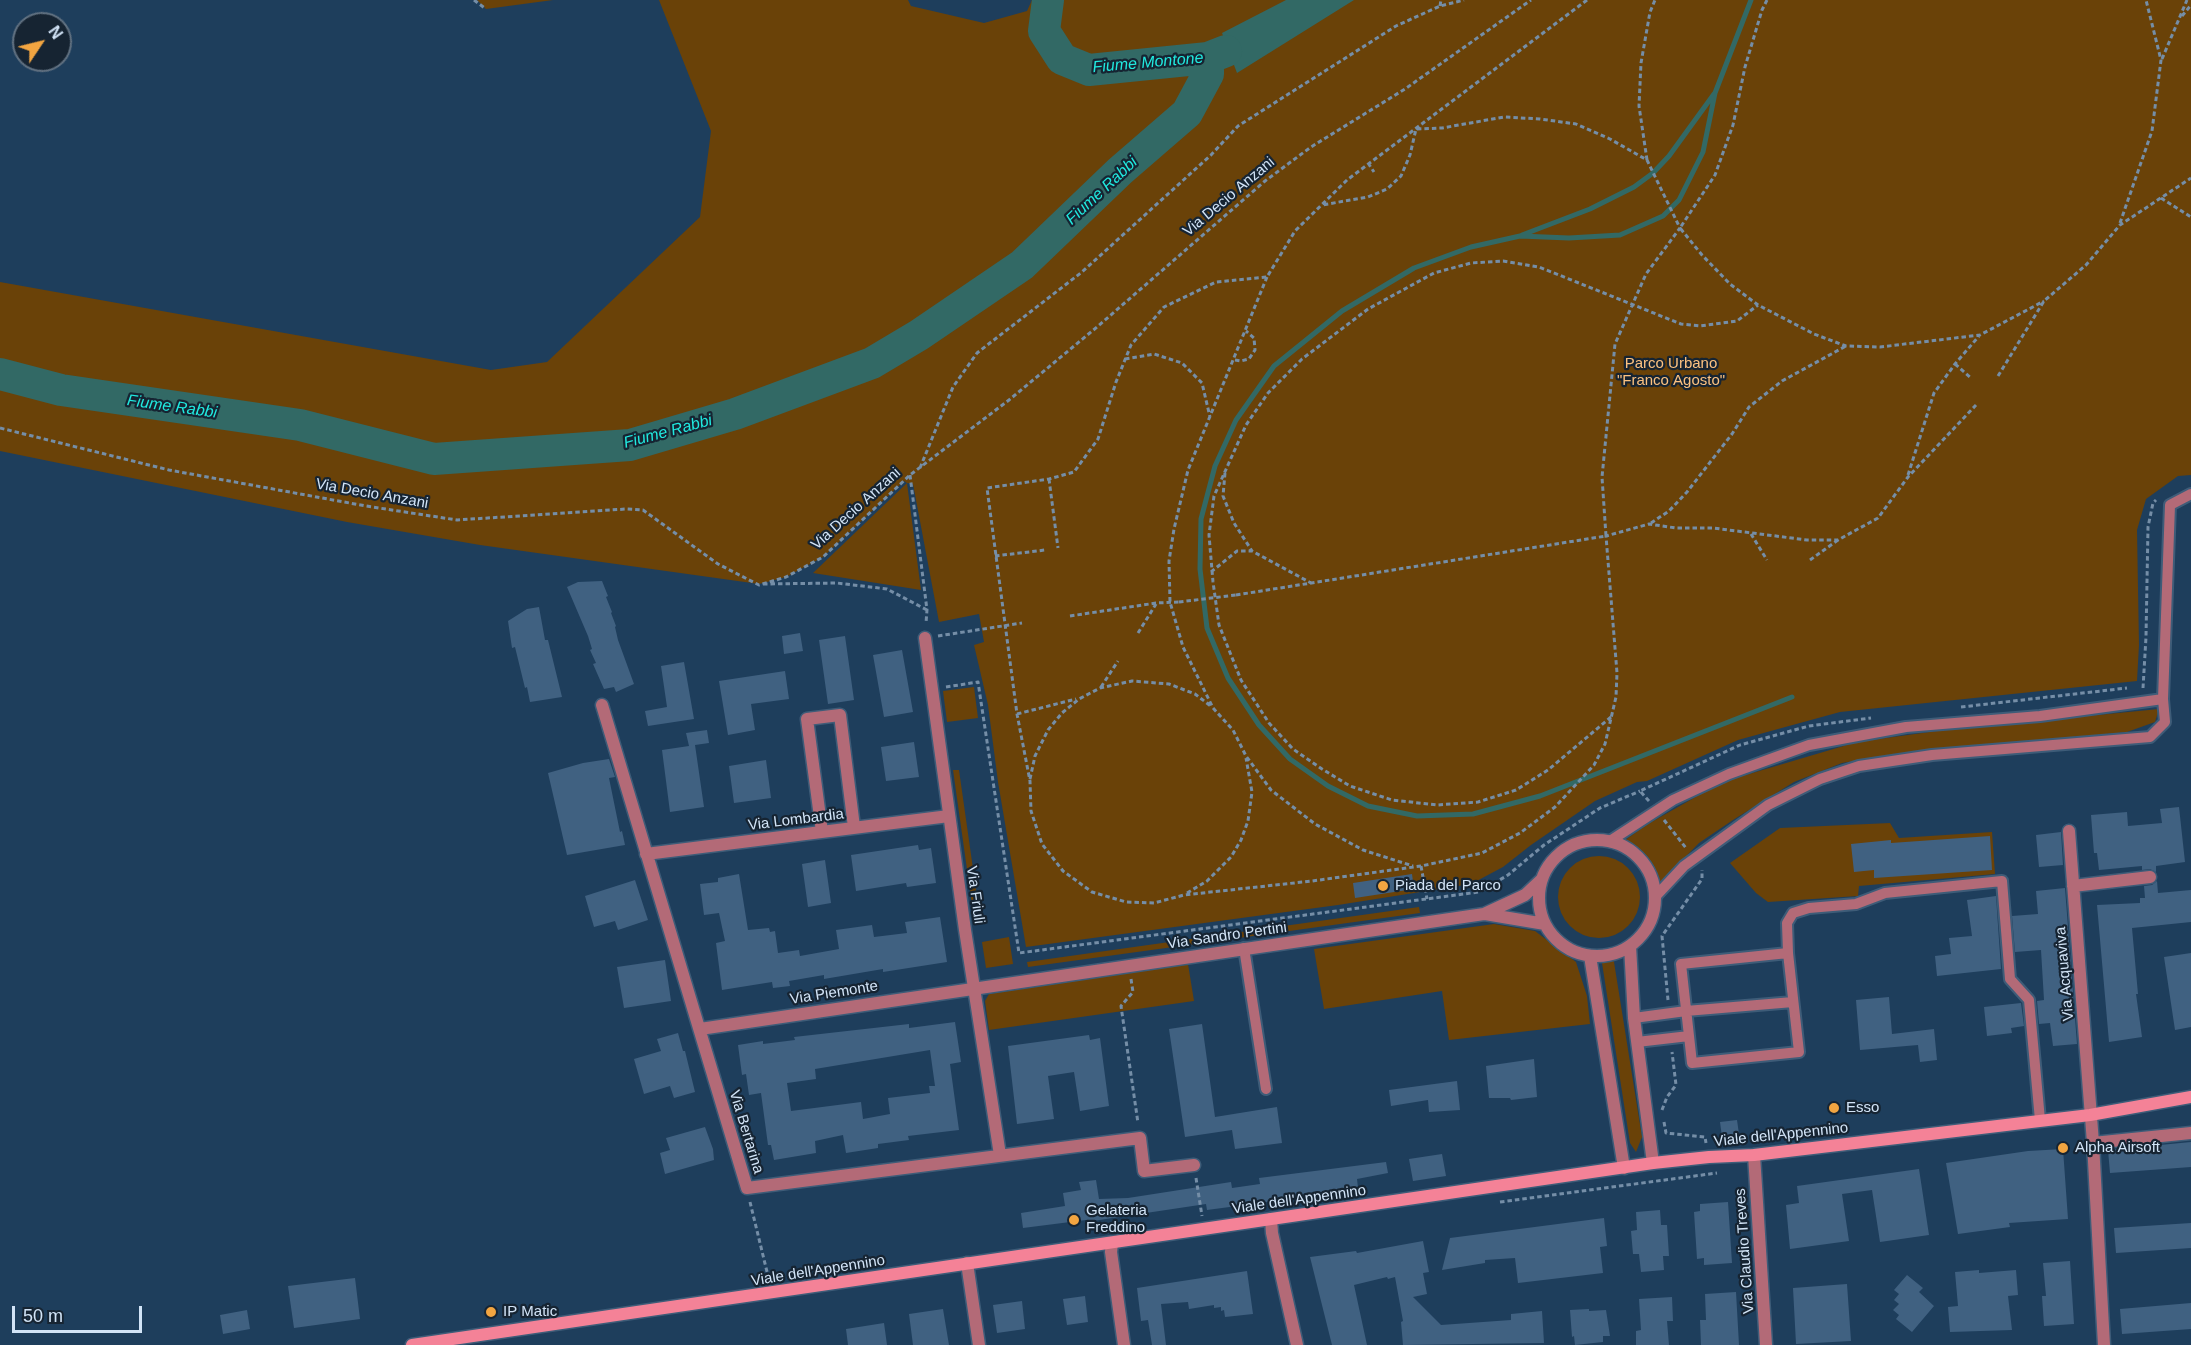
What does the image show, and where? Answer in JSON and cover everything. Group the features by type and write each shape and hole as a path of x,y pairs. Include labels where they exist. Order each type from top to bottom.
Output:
{"main road":[{"name":"Viale dell'Appennino","path":"412,1345 1653,1163 1754,1155 2090,1115 2191,1096"}],"street":[{"name":"Via Friuli","path":"925,638 949,816 1000,1155"},
{"name":"Via Bertarina","path":"602,705 747,1188 1140,1138"},
{"path":"822,832 807,719 840,715 854,827"},
{"name":"Via Lombardia","path":"646,854 949,816"},
{"name":"Via Acquaviva","path":"2069,831 2093,1143 2104,1345"},
{"path":"1593,840 1610,842 1628,849 1642,862 1652,879 1655,897 1652,916 1644,933 1630,946 1604,956 1590,956 1572,951 1556,940 1545,924 1538,894 1542,879 1550,864 1562,851 1576,843 1593,840"},
{"path":"2073,886 2150,877"},
{"name":"Via Sandro Pertini","path":"974,988 1484,914 1525,895 1542,879"},
{"name":"Via Sandro Pertini","path":"1484,914 1545,924"},
{"path":"1630,946 1634,1018 1653,1163"},
{"path":"1590,956 1624,1168"},
{"name":"Via Piemonte","path":"700,1029 974,988"},
{"path":"2093,1143 2191,1133"},
{"path":"1140,1138 1144,1171 1194,1165"},
{"name":"Via Claudio Treves","path":"1754,1155 1766,1345"},
{"path":"1271,1219 1272,1233 1297,1345"},
{"path":"1112,1243 1111,1252 1124,1345"},
{"path":"967,1263 978,1345"}],"lane":[{"path":"1655,897 1684,866 1768,805 1820,779 1859,766 1932,755 2150,737 2165,722 2163,699 2170,505 2191,494"},
{"path":"1610,842 1673,800 1729,774 1809,745 1906,727 2040,717 2163,699"},
{"path":"1788,953 1681,964 1692,1064 1799,1052 1788,953 1787,923 1793,913 1809,908 1856,904 1885,893 2002,881 2010,979 2029,1000 2040,1120"},
{"path":"1244,948 1266,1089"},
{"path":"1634,1018 1793,1002"},
{"path":"1637,1042 1689,1036"}],"path":[{"path":"474,0 486,9"},
{"path":"1440,6 1441,0"},
{"path":"920,469 953,387 977,352 1083,272 1211,156 1238,126 1396,26 1440,6 1464,0"},
{"name":"Via Decio Anzani","path":"0,428 169,470 457,520 626,509 643,510 718,564 759,585 786,577 823,557 910,476 1009,400 1097,327 1265,181 1311,147 1405,89 1531,0"},
{"path":"1213,708 1183,647 1170,602 1168,561 1188,470 1235,360 1267,277 1295,231 1347,180 1587,0"},
{"path":"1655,0 1650,12 1641,63 1639,106 1647,160 1675,220 1701,255 1730,284 1758,305 1814,333 1846,345 1880,347 1980,335"},
{"path":"1267,277 1216,282 1164,307 1131,345 1116,382 1098,439 1074,472 1049,479 987,488 1017,714 1030,781 1031,811 1042,844 1062,871 1092,892 1126,902 1154,903 1184,895 1421,866 1482,853 1520,833 1555,807 1594,765 1605,744 1616,697 1617,673 1602,477 1615,344 1646,274 1715,175 1733,125 1745,67 1767,0"},
{"path":"2146,0 2161,60"},
{"path":"2120,225 2152,131 2161,60 2187,0"},
{"path":"2179,19 2191,5"},
{"path":"1416,129 1442,128 1504,117 1540,119 1576,124 1647,160"},
{"path":"1320,205 1368,198 1387,189 1401,176 1410,155 1416,129"},
{"path":"1368,164 1374,172"},
{"path":"1908,477 1934,393 1980,335 2044,300 2086,265 2120,225 2191,178"},
{"path":"2160,198 2191,217"},
{"path":"1612,717 1548,770 1516,790 1478,802 1437,804 1392,800 1350,786 1293,749 1269,723 1241,680 1219,625 1211,572 1209,535 1214,496 1246,425 1268,393 1302,358 1368,309 1434,273 1471,263 1503,261 1539,267 1681,324 1700,326 1737,321 1758,305"},
{"path":"1998,376 2044,300"},
{"path":"1235,360 1249,359 1255,350 1254,338 1245,331"},
{"path":"1070,616 1156,603 1236,595 1606,536 1649,524 1669,511 1687,492 1732,434 1749,407 1782,381 1846,345"},
{"path":"1125,359 1154,354 1182,363 1202,383 1210,418"},
{"path":"1955,364 1971,378"},
{"path":"1810,560 1838,540 1878,518 1908,477 1976,405"},
{"path":"1226,469 1222,496 1234,523 1252,551"},
{"path":"910,476 927,610 925,638 1022,623"},
{"path":"1049,479 1058,548"},
{"path":"2137,688 2144,687 2148,527 2153,503 2159,497"},
{"path":"1649,524 1676,528 1713,528 1790,539 1838,540"},
{"path":"1751,534 1767,560"},
{"path":"1789,545 1790,539"},
{"path":"995,556 1045,550"},
{"path":"1211,572 1237,551 1252,551 1311,583"},
{"path":"759,585 837,583 887,589 927,610"},
{"path":"1138,633 1156,603"},
{"path":"1100,688 1118,661"},
{"path":"1030,781 1035,756 1048,730 1062,713 1079,699 1100,688 1132,681 1169,684 1195,694 1213,708 1233,730 1246,756 1271,790 1315,824 1363,850 1415,866"},
{"path":"931,689 978,682 1019,953 1479,892 1508,875 1544,845 1600,808 1740,745 1809,726 1881,717"},
{"path":"1960,707 2131,688"},
{"path":"1017,714 1079,699"},
{"path":"1184,895 1208,881 1231,857 1241,840 1248,821 1252,792 1246,756"},
{"path":"1640,791 1702,868 1702,879 1662,936 1670,1013"},
{"path":"1421,866 1426,899"},
{"path":"1129,965 1133,992 1121,1006 1140,1138"},
{"path":"1662,1110 1676,1085 1671,1038"},
{"path":"1664,1121 1666,1133 1705,1137 1709,1157"},
{"path":"1194,1165 1203,1228"},
{"path":"747,1188 772,1293"}],"green space":[{"path":"477,0 553,0 486,9"},
{"name":"Parco Urbano \"Franco Agosto\"","path":"659,0 908,0 911,6 984,23 1027,11 1032,0 2191,0 2191,475 2178,476 2146,499 2137,530 2139,645 2137,681 1840,712 1738,740 1647,781 1637,782 1595,801 1503,867 1471,884 1338,905 1026,947 998,782 988,705 974,645 984,642 979,614 939,622 913,484 904,481 823,557 786,577 759,584 480,545 347,522 0,451 0,282 491,370 547,362 700,217 711,131"},
{"path":"907,483 921,590 813,573"},
{"path":"974,687 978,718 947,722 943,691"},
{"path":"2159,709 2155,722 2127,732 1894,754 1842,763 1794,782 1733,820 1699,843 1660,883 1641,852 1625,840 1648,824 1722,782 1857,742 1944,730"},
{"path":"953,770 959,770 980,918 974,919"},
{"path":"1890,823 1899,838 1992,832 1995,874 1859,886 1858,896 1768,902 1756,893 1730,863 1780,828"},
{"path":"1599,856 1615,859 1628,868 1637,881 1640,897 1637,913 1628,926 1615,935 1599,938 1583,935 1570,926 1561,913 1558,897 1561,881 1570,868 1583,859"},
{"path":"1419,907 1420,913 1028,967 1027,962"},
{"path":"1494,924 1535,931 1576,962 1587,996 1590,1024 1449,1040 1442,991 1324,1009 1314,949"},
{"path":"1009,937 1013,964 986,968 982,942"},
{"path":"1607,957 1612,958 1614,962 1642,1137 1636,1152 1630,1143 1602,963"},
{"path":"1188,964 1194,1001 989,1030 985,1001 989,994"}],"shaded area":[{"path":"1286,0 1354,0 1237,73 1222,33"}],"building":[{"path":"602,581 608,596 606,597 616,626 618,640 634,684 616,692 614,687 604,689 593,664 596,663 590,650 592,649 588,636 567,587 578,582"},
{"path":"539,607 545,640 548,640 562,697 530,702 515,647 512,648 508,621 527,609"},
{"path":"800,633 803,651 784,654 782,636"},
{"path":"845,636 854,700 828,704 819,640"},
{"path":"902,650 913,712 884,717 873,655"},
{"path":"684,662 694,719 648,726 645,711 667,707 661,666"},
{"path":"785,671 789,699 751,704 755,730 728,735 719,681"},
{"path":"707,730 709,743 695,745 704,807 670,812 662,750 689,746 686,733"},
{"path":"914,742 919,777 886,781 881,747"},
{"path":"609,759 615,777 609,778 620,832 622,831 625,845 567,855 548,773 583,763"},
{"path":"766,760 771,798 734,803 729,766"},
{"path":"2179,807 2185,862 2156,866 2156,872 2150,869 2142,870 2142,866 2099,870 2097,853 2094,853 2091,815 2127,812 2128,826 2162,823 2160,809"},
{"path":"2061,832 2063,865 2039,867 2036,835"},
{"path":"1990,836 1992,870 1874,878 1874,870 1854,872 1851,844"},
{"path":"918,845 919,850 931,848 936,883 907,887 906,883 856,891 851,855"},
{"path":"825,860 831,903 808,907 802,864"},
{"path":"739,874 748,930 769,928 770,932 775,931 778,953 799,950 800,956 839,949 836,930 872,925 874,937 907,933 905,922 940,917 947,962 883,972 883,969 824,979 824,975 789,981 790,986 773,988 772,982 722,990 716,943 725,941 719,913 704,915 700,884 718,882 718,878"},
{"name":"Piada del Parco","path":"1412,874 1414,889 1355,898 1353,883"},
{"path":"635,880 648,920 618,930 615,921 594,927 585,896"},
{"path":"2157,881 2158,893 2191,890 2191,922 2132,928 2138,994 2136,994 2142,1037 2109,1042 2097,905 2140,903 2140,898 2145,898 2144,886 2152,885"},
{"path":"2065,888 2077,1044 2053,1046 2050,1023 2039,1024 2037,1001 2044,1000 2041,950 2015,952 2012,916 2038,914 2036,891"},
{"path":"1996,896 2001,969 1937,976 1935,956 1951,954 1949,938 1972,936 1967,900"},
{"path":"2191,953 2191,1027 2175,1030 2164,957"},
{"path":"665,960 671,1001 624,1008 617,967"},
{"path":"1889,997 1892,1034 1934,1029 1937,1060 1920,1062 1918,1045 1860,1050 1856,1000"},
{"path":"2021,1003 2024,1026 2011,1028 2012,1033 1987,1036 1984,1007"},
{"path":"955,1022 961,1062 950,1064 959,1130 908,1136 909,1140 878,1144 878,1148 846,1153 843,1135 815,1141 816,1153 774,1160 771,1145 768,1145 761,1093 749,1095 746,1074 742,1075 738,1045 763,1041 763,1044 795,1040 794,1037 909,1024 909,1028","holes":["930,1050 935,1086 929,1086 930,1093 888,1098 890,1114 863,1119 861,1102 791,1111 787,1083 816,1079 815,1069"]},
{"path":"1202,1024 1215,1117 1277,1107 1282,1143 1235,1149 1232,1130 1185,1137 1169,1029"},
{"path":"678,1033 695,1092 674,1098 670,1086 644,1094 634,1059 661,1051 657,1039"},
{"path":"1089,1035 1090,1040 1100,1038 1109,1106 1080,1111 1074,1072 1048,1076 1054,1119 1017,1124 1008,1046"},
{"path":"1534,1059 1537,1097 1511,1100 1510,1098 1489,1098 1486,1066"},
{"path":"1457,1081 1460,1110 1429,1112 1428,1100 1391,1106 1389,1090"},
{"path":"1737,1120 1739,1134 1722,1137 1720,1122"},
{"path":"705,1127 713,1149 714,1160 665,1174 660,1153 670,1150 666,1138"},
{"path":"2191,1142 2191,1167 2110,1173 2108,1150"},
{"path":"2063,1149 2068,1219 2009,1223 2010,1227 1958,1234 1946,1163 2028,1151"},
{"path":"1442,1154 1446,1176 1413,1181 1409,1159"},
{"path":"1386,1162 1388,1173 1357,1179 1358,1188 1335,1191 1335,1193 1207,1210 1206,1204 1086,1222 1086,1220 1023,1228 1021,1213 1065,1206 1063,1193 1081,1190 1079,1182 1096,1180 1099,1199 1128,1198 1231,1182 1232,1188 1260,1184 1259,1178"},
{"path":"1919,1169 1929,1235 1880,1242 1872,1190 1842,1194 1849,1241 1790,1249 1786,1205 1799,1203 1797,1186"},
{"path":"1728,1202 1732,1263 1704,1265 1704,1258 1697,1259 1694,1212 1700,1211 1700,1204"},
{"path":"1660,1210 1661,1225 1667,1225 1669,1256 1663,1256 1664,1270 1641,1272 1639,1254 1633,1254 1631,1231 1637,1230 1636,1212"},
{"path":"1604,1218 1607,1246 1600,1247 1603,1273 1518,1283 1515,1258 1485,1260 1485,1263 1442,1270 1450,1238"},
{"path":"2191,1223 2191,1248 2116,1253 2114,1228"},
{"path":"1423,1241 1429,1272 1423,1273 1427,1294 1413,1297 1441,1325 1511,1320 1511,1314 1542,1311 1544,1343 1403,1345 1401,1322 1403,1321 1395,1277 1388,1279 1387,1277 1354,1285 1367,1345 1332,1345 1310,1257 1356,1251 1357,1253"},
{"path":"2070,1261 2074,1324 2044,1326 2042,1296 2046,1296 2043,1263"},
{"path":"1979,1270 1979,1273 2016,1270 2018,1295 2008,1296 2012,1330 1950,1332 1948,1307 1958,1306 1955,1272"},
{"path":"1247,1271 1253,1314 1225,1317 1224,1310 1221,1311 1221,1307 1214,1308 1214,1305 1189,1309 1188,1302 1161,1304 1166,1345 1152,1345 1148,1320 1141,1321 1137,1288"},
{"path":"1907,1275 1923,1288 1919,1292 1934,1306 1912,1332 1896,1319 1899,1315 1893,1310 1899,1304 1894,1300 1899,1294 1894,1290"},
{"path":"355,1278 360,1319 294,1328 288,1286"},
{"path":"1847,1284 1851,1341 1796,1344 1793,1288"},
{"path":"1736,1292 1739,1345 1701,1345 1700,1320 1706,1320 1705,1294"},
{"path":"1085,1296 1088,1322 1067,1325 1063,1299"},
{"path":"1672,1297 1673,1321 1667,1321 1669,1345 1636,1345 1636,1331 1641,1330 1639,1299"},
{"path":"1022,1301 1025,1329 997,1333 993,1305"},
{"path":"2191,1303 2191,1329 2122,1334 2120,1309"},
{"path":"943,1309 949,1345 913,1345 909,1314"},
{"path":"1589,1309 1589,1311 1606,1310 1610,1336 1603,1336 1603,1342 1575,1345 1574,1336 1572,1337 1570,1310"},
{"path":"247,1310 250,1329 223,1334 220,1315"},
{"path":"884,1323 887,1345 848,1345 846,1329"}],"waterway":[{"name":"Fiume Montone","path":"1048,0 1044,31 1062,59 1089,70 1208,58 1226,51"},
{"path":"1751,0 1715,93 1703,152 1679,200 1663,216 1620,235 1569,238 1520,236 1471,247 1414,268 1342,311 1274,366 1236,420 1215,466 1201,519 1200,569 1207,628 1228,678 1259,725 1290,759 1328,786 1368,806 1417,816 1473,814 1540,796 1792,697"},
{"name":"Fiume Rabbi","path":"0,374 61,390 300,425 434,459 630,445 735,414 872,363 919,335 1022,265 1120,171 1187,113 1208,74 1208,58"},
{"path":"1522,235 1590,209 1634,187 1653,173 1669,156 1714,94"}],"place":[{"name":"Piada del Parco","path":"1383,886"},
{"name":"Esso","path":"1834,1108"},
{"name":"Alpha Airsoft","path":"2063,1148"},
{"name":"Gelateria Freddino","path":"1074,1220"},
{"name":"IP Matic","path":"491,1312"}]}
